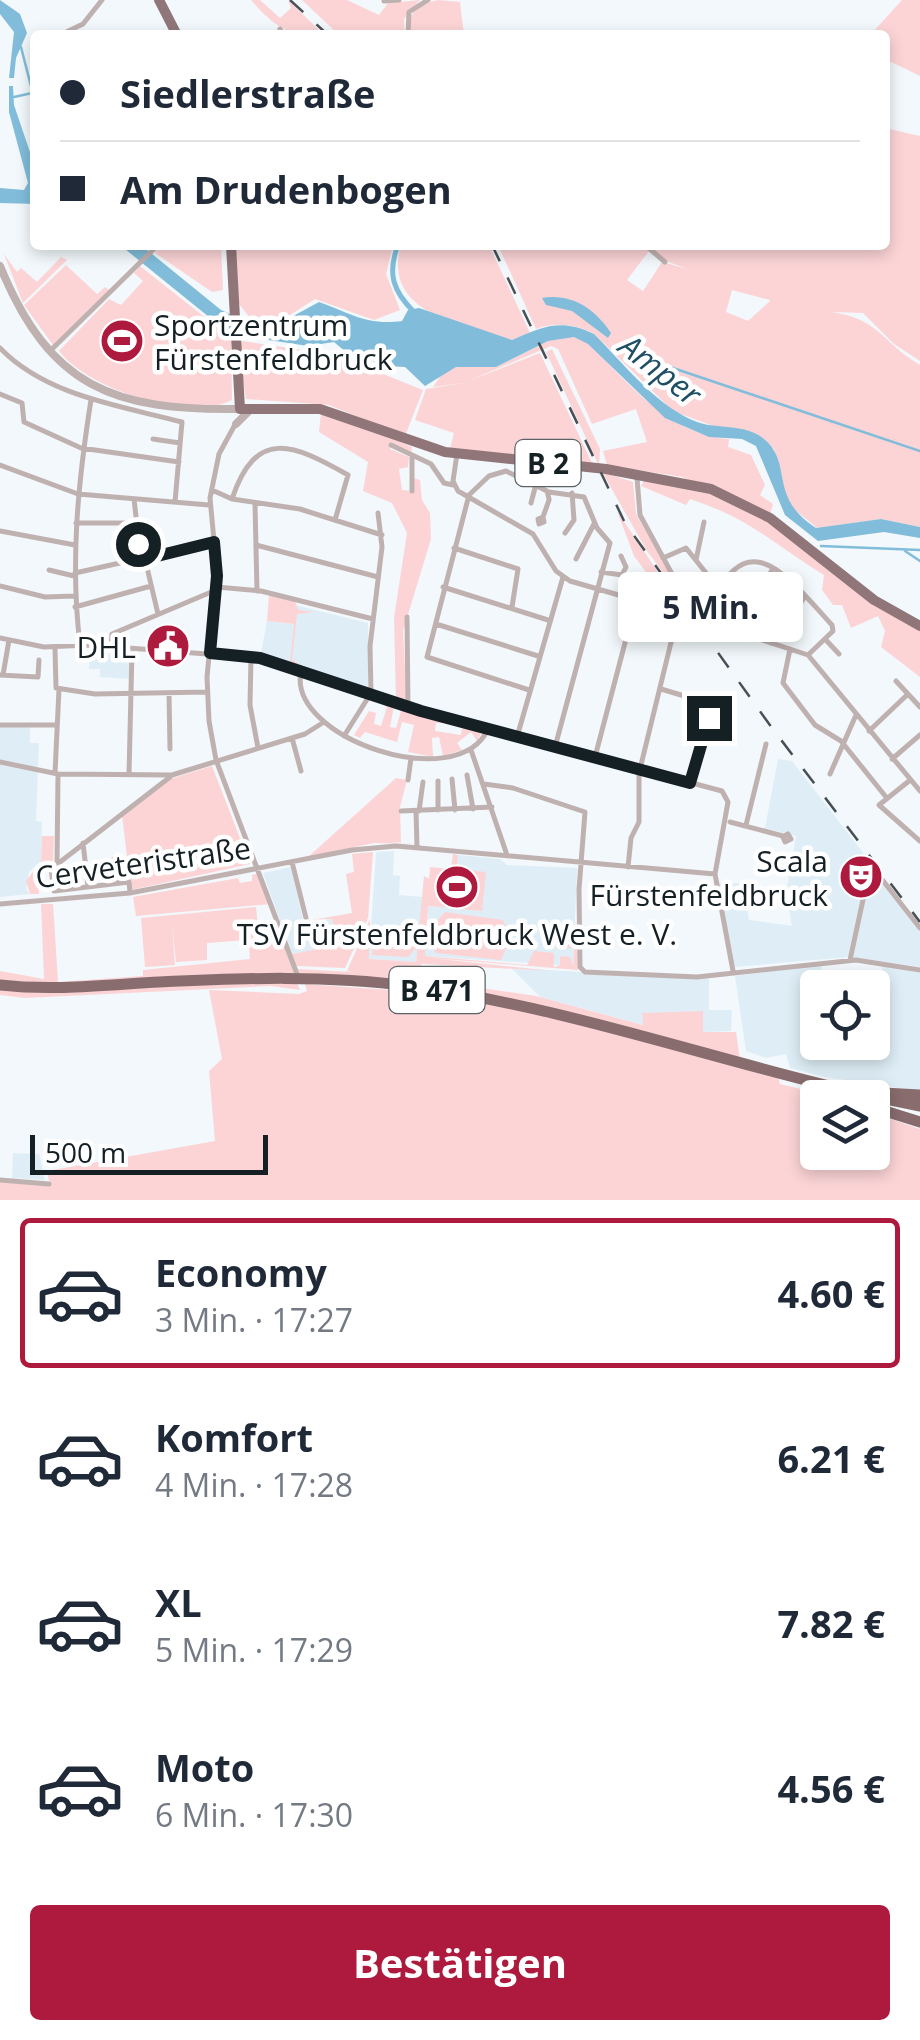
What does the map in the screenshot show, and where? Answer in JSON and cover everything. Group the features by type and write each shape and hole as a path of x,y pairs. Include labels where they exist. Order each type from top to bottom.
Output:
{"highway":[{"name":"B 471","path":"0,985 60,988 279,978 407,986 567,1016 802,1080"},
{"path":"890,1095 920,1095"},
{"name":"B 471","path":"890,1101 920,1106"},
{"path":"890,1113 920,1122"}],"main road":[{"path":"159,0 174,30"},
{"path":"231,250 237,388 234,409"},
{"path":"237,388 258,407"},
{"name":"B 2","path":"234,409 338,412 413,444 457,454 638,475 711,490 770,518 874,600 920,626"}],"street":[{"path":"70,30 83,24 102,0"},
{"path":"384,1 399,0"},
{"path":"408,30 410,12 428,0"},
{"path":"50,351 150,250"},
{"path":"650,250 665,262"},
{"path":"1,271 22,315 50,351 86,380 127,400 166,408 234,409 236,424"},
{"path":"0,348 22,365 91,400 182,422 175,502"},
{"path":"0,394 22,403 24,422 84,448 178,462"},
{"path":"80,645 74,596 75,543 91,400"},
{"path":"258,407 236,424 220,450 211,488 216,588 207,692 216,760 298,974"},
{"path":"153,439 180,443"},
{"path":"390,446 431,464 444,483 454,485 467,498 532,534 564,577 671,613 678,621 639,769 639,822 631,838 628,867"},
{"path":"232,499 250,459 276,448 348,474 335,520"},
{"path":"454,485 457,454"},
{"path":"412,456 412,491"},
{"path":"0,466 78,494 175,502 232,499 298,508 382,535"},
{"path":"529,690 426,657 467,498 486,478 502,472 518,474 548,491 572,492 587,501 594,524 610,545 595,588 555,747"},
{"path":"638,475 637,505 682,590 707,617 738,632 808,655 909,781 919,788"},
{"path":"531,503 536,484"},
{"path":"543,516 548,491"},
{"path":"565,533 574,520 572,492"},
{"path":"549,499 556,493"},
{"path":"134,499 143,559 158,614"},
{"path":"255,503 257,590"},
{"path":"344,736 369,696 382,535 378,513"},
{"path":"696,560 704,522"},
{"path":"76,523 136,523"},
{"path":"576,559 594,524"},
{"path":"0,531 75,543"},
{"path":"585,544 604,537"},
{"path":"49,570 74,575 214,542"},
{"path":"256,546 378,577"},
{"path":"663,558 684,547 719,589"},
{"path":"453,548 518,569 512,607"},
{"path":"601,572 622,575 626,564 622,556"},
{"path":"707,617 719,589 743,561 755,560 772,570 832,626 808,655"},
{"path":"738,632 772,570"},
{"path":"517,737 548,620 564,577"},
{"path":"0,586 45,596 74,596"},
{"path":"75,607 151,586"},
{"path":"443,587 548,620"},
{"path":"111,647 112,634 216,588 257,590 373,619"},
{"path":"771,643 804,598"},
{"path":"595,757 636,600"},
{"path":"407,617 408,708"},
{"path":"436,624 538,656"},
{"path":"0,638 56,648 80,645 252,657 408,708 722,792 728,796 727,821 715,874 733,971"},
{"path":"9,640 2,675 38,677 39,660"},
{"path":"824,640 839,654"},
{"path":"56,648 57,864"},
{"path":"790,649 783,684 818,728 842,742 886,798"},
{"path":"129,774 132,650"},
{"path":"252,657 258,748"},
{"path":"301,672 303,692 324,722 344,736 411,758 445,759 471,749 488,729"},
{"path":"896,681 920,708"},
{"path":"57,688 130,694 207,692"},
{"path":"662,689 711,704 690,783"},
{"path":"170,693 170,749"},
{"path":"869,731 908,694"},
{"path":"830,774 856,714"},
{"path":"130,893 129,882 52,890 51,869 172,775 292,738 324,722"},
{"path":"0,725 58,725"},
{"path":"892,759 920,735"},
{"path":"292,738 297,767"},
{"path":"746,825 766,744"},
{"path":"471,749 507,855"},
{"path":"408,780 411,758"},
{"path":"0,762 56,773 172,775"},
{"path":"467,775 473,809"},
{"path":"452,779 454,810"},
{"path":"909,781 879,803 920,840"},
{"path":"417,847 423,782"},
{"path":"438,782 438,810"},
{"path":"484,784 503,785 584,810 580,862 583,971 690,977 850,960 920,970"},
{"path":"401,811 492,807"},
{"path":"727,821 785,839 800,836"},
{"path":"84,843 88,886"},
{"name":"Cerveteristraße","path":"0,904 130,893 363,848 417,847 715,874"},
{"path":"114,859 116,884"},
{"path":"858,859 870,872 877,873 920,928"},
{"name":"Cerveteristraße","path":"292,862 306,918"},
{"path":"850,960 870,872"},
{"path":"73,888 74,899"},
{"path":"0,1180 49,1184"}],"shaded area":[{"path":"251,0 260,0 280,18 291,8 288,0 319,30 286,30"},
{"path":"302,0 347,0 379,15 388,3 420,0 404,19 405,30 334,30"},
{"path":"438,0 460,2 463,30 411,30 412,15 425,4"},
{"path":"902,0 920,0 920,76 890,61 890,30 875,30"},
{"path":"890,129 920,136 920,361 894,344 863,313 832,312 871,326 920,365 920,527 881,519 817,528 788,504 774,449 673,411 594,334 565,325 536,329 500,250 648,250 627,280 643,291 662,262 687,269 661,259 651,250 890,250","holes":["732,290 770,300 748,321 726,312"]},
{"path":"221,250 223,290 212,292 155,253"},
{"path":"234,250 392,250 386,274 400,310 374,320 315,299 290,315 251,319 239,304"},
{"path":"400,250 491,250 530,333 512,340 431,313 403,287 398,268"},
{"path":"4,254 17,272 21,268 37,282 61,257 67,260 23,303"},
{"path":"66,265 97,294 105,287 109,290 53,345 24,305"},
{"name":"Sportzentrum Fürstenfeldbruck","path":"140,266 231,338 232,400 190,407 140,398 92,378 59,351 109,299 121,305 143,281 134,273"},
{"path":"574,336 588,343 669,417 687,428 729,439 728,447 751,455 765,485 760,495 773,504 770,515 682,477 607,465 603,451 647,442 636,409 592,424 558,349 551,346 466,382 540,353 593,465 450,449 454,433 415,420 426,389 463,383 433,387 442,374 456,367 496,367 548,341"},
{"path":"242,341 336,355 423,390 405,436 329,405 246,399 238,349"},
{"path":"552,349 600,449 599,466 546,352"},
{"path":"321,413 355,422 412,447 411,454 391,445 390,449 409,457 408,467 399,469 402,490 413,491 413,478 420,480 422,500 430,513 431,539 403,631 407,704 396,702 394,618 407,533 392,503 363,491 368,462 319,432"},
{"path":"602,472 633,482 636,514 693,612 647,551"},
{"path":"644,481 711,491 770,519 920,628 920,677 881,647 885,631 878,616 851,628 842,605 833,605 822,590 824,575 729,515 690,499 686,505 641,486"},
{"path":"617,511 682,608 673,608 634,556"},
{"path":"269,595 295,601 298,610 315,612 297,614 292,660 305,667 290,662 294,624 267,621"},
{"path":"295,605 368,623 368,690 261,653 267,621 293,624"},
{"path":"90,646 131,650 130,679 100,677 100,669 89,669"},
{"path":"381,703 394,707 390,727 396,728 401,711 397,707 455,723 436,723 435,731 461,735 462,728 482,732 477,741 471,732 457,743 462,750 443,756 439,737 432,738 433,757 408,752 414,725 402,722 397,742 365,732 360,738 354,735 369,711 376,713 374,724 381,726 387,707"},
{"path":"0,727 30,727 30,743 39,743 36,821 42,822 41,861 29,872 26,889 30,894 0,897"},
{"path":"778,759 792,761 920,926 920,967 849,957 734,967 719,883 743,883 749,920 792,926 786,893 796,836 765,828"},
{"path":"212,766 250,864 131,890 122,815 170,779"},
{"path":"396,778 407,780 400,807 401,842 392,843 414,844 374,843 308,857"},
{"path":"42,836 54,836 53,864 38,880 39,894 30,894 26,881 41,861"},
{"path":"394,851 393,875 400,876 399,895 423,897 416,962 369,959 376,852"},
{"path":"373,852 368,918 345,968 296,966 292,954 337,945 332,919 312,920 352,913 346,874 354,872 352,854"},
{"path":"453,854 458,855 457,869 486,872 482,911 428,906 425,956 527,965 534,951 554,953 554,967 560,965 560,956 570,957 573,966 574,948 555,949 560,946 561,939 556,938 562,929 575,930 576,922 578,970 430,958 554,971 422,964 408,977 536,996 643,1025 642,1013 703,1011 703,1032 736,1032 740,1060 567,1013 300,976 298,969 353,972 347,971 370,919 369,959 416,962 424,876 429,879 430,867 451,869"},
{"path":"458,855 500,859 507,865 577,868 573,966 425,956 428,906 482,911 457,869"},
{"path":"291,867 304,924 332,919 337,945 292,954 263,873"},
{"path":"260,873 271,904 136,916 133,897 238,878 240,883 252,881 252,875"},
{"path":"41,904 53,904 58,982 143,976 143,970 250,959 249,946 244,943 283,940 295,975 82,985 0,980 0,971 44,979"},
{"path":"256,907 259,939 207,943 207,960 176,962 172,923 175,965 145,967 141,918"},
{"path":"445,912 503,920 511,937 501,960 435,953 430,928"},
{"path":"375,934 415,939 417,947 408,957 372,955"},
{"path":"821,965 822,970 800,970 800,1060 890,1060 890,970 882,970 883,965 920,973 920,1091 890,1087 890,1080 825,1077 790,1068 786,1054 766,1058 746,1051 735,976"},
{"path":"511,968 709,979 709,1010 732,1010 731,1031 703,1032 702,1011 642,1014 644,1025 540,997"},
{"path":"297,983 300,990 271,986 25,998 0,995 0,989"},
{"path":"305,984 405,991 520,1008 778,1077 780,1084 800,1089 800,1170 890,1170 890,1119 920,1129 920,1200 0,1200 0,1182 50,1186 47,1171 215,1141 209,1071 222,1059 209,990 299,994 307,991"},
{"path":"13,1153 39,1154 45,1180 12,1178"}],"water":[{"path":"0,0 20,14 27,33 16,58 14,78 9,78 14,32 0,14"},
{"path":"9,86 13,86 14,105 30,152 30,204 0,203 0,188 24,190 28,183 9,112"},
{"path":"126,250 147,250 221,310 241,319 284,321 319,302 379,322 402,321 408,310 419,308 512,340 553,326 583,329 594,334 640,382 678,413 701,423 748,430 764,439 778,459 791,504 816,528 881,519 920,527 920,538 884,532 818,541 785,515 756,446 742,439 709,437 665,418 588,344 574,337 548,341 496,367 456,367 425,386 405,367 385,366 358,355 353,358 334,342 308,346 230,334"},
{"path":"542,298 563,298 582,305 611,333 608,338 572,311 546,305"}],"waterway":[{"name":"Amper","path":"21,47 30,82"},
{"path":"14,97 30,93"},
{"name":"Amper","path":"397,250 394,282 414,312"},
{"path":"652,361 920,451"},
{"path":"821,546 920,550"},
{"path":"905,551 920,561"}],"railway":[{"path":"290,0 323,30"},
{"path":"494,250 625,523 772,728 920,922"}],"place":[{"name":"Sportzentrum Fürstenfeldbruck","path":"122,341"},
{"name":"DHL","path":"168,646"},
{"name":"Scala Fürstenfeldbruck","path":"861,877"},
{"name":"TSV Fürstenfeldbruck West e. V.","path":"457,887"}],"route":[{"path":"138,544 141,560 214,542 217,576 210,653 260,658 421,711 690,783 709,718"}]}
